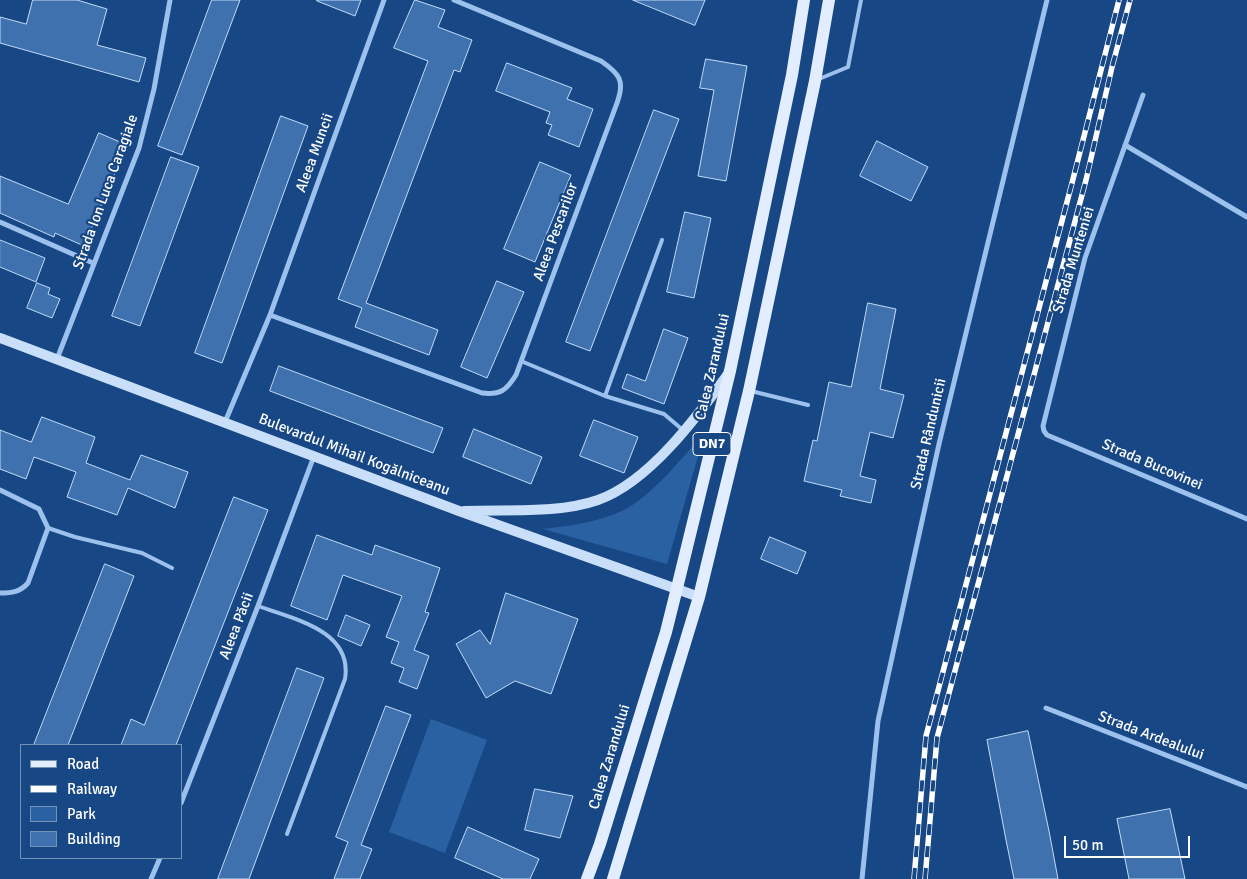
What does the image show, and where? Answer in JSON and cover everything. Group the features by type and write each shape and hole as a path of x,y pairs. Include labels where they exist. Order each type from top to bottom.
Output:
{"main road":[{"name":"Calea Zarandului","path":"587,879 603,835 666,632 677,588 730,371 792,75 804,0"},
{"name":"DN7","path":"613,879 699,597 749,391 815,80 828,0"}],"street":[{"name":"Strada Ion Luca Caragiale","path":"57,360 138,148 154,89 170,0"},
{"name":"Aleea Muncii","path":"225,423 270,315 384,0"},
{"name":"Aleea Pescarilor","path":"270,315 458,386 482,393 495,394 511,384 621,91 620,80 615,71 601,61 454,0"},
{"name":"Strada Rândunicii","path":"862,879 878,721 939,444 1047,0"},
{"name":"Strada Munteniei","path":"1048,435 1044,431 1043,426 1085,258 1143,95"},
{"path":"1125,145 1247,218"},
{"path":"0,222 93,263"},
{"name":"Bulevardul Mihail Kogălniceanu","path":"0,338 459,511 699,597"},
{"path":"459,511 564,507 598,500 614,492 652,464 684,432 730,371"},
{"name":"Strada Bucovinei","path":"1048,435 1247,519"},
{"name":"Aleea Păcii","path":"182,800 314,456"},
{"path":"0,490 39,509 48,528 28,583 23,588 14,592 0,593"},
{"name":"Strada Ardealului","path":"1046,708 1247,787"},
{"path":"152,879 160,859"}],"lane":[{"path":"815,80 848,67 861,0"},
{"path":"605,396 662,240"},
{"path":"521,361 605,396 664,414 684,432"},
{"path":"749,391 808,405"},
{"path":"48,528 74,537 142,553 172,568"},
{"path":"258,606 321,629 338,645 344,656 347,668 345,679 287,834"}],"green space":[{"path":"705,432 667,564 543,529 593,521 613,515 633,505 666,476"},
{"path":"431,719 487,740 445,853 389,832"}],"building":[{"path":"33,0 77,0 107,9 97,45 146,58 139,82 0,43 0,17 26,24"},
{"path":"212,0 240,0 182,155 158,146"},
{"path":"317,0 361,0 355,16"},
{"path":"415,0 445,10 438,27 472,40 460,72 454,70 366,303 438,330 429,355 355,327 362,308 338,299 428,61 394,48"},
{"path":"633,0 705,0 695,25"},
{"path":"706,59 747,66 726,181 698,176 714,90 700,88"},
{"path":"507,63 572,88 567,99 593,109 579,147 548,135 552,125 546,123 550,112 496,91"},
{"path":"654,110 679,119 590,351 566,342"},
{"path":"281,116 308,126 222,363 195,353"},
{"path":"99,133 127,145 84,246 55,233 54,237 0,213 0,176 68,204"},
{"path":"877,141 928,167 911,201 860,176"},
{"path":"171,157 199,167 140,326 112,316"},
{"path":"540,162 571,175 535,262 504,249"},
{"path":"685,212 711,218 694,298 667,292"},
{"path":"0,240 45,258 36,282 0,267"},
{"path":"497,281 524,292 487,378 461,367"},
{"path":"37,283 50,288 48,294 60,299 52,318 27,308"},
{"path":"868,303 896,309 880,389 904,395 893,438 870,432 860,476 876,480 871,503 840,496 842,490 804,481 813,440 817,441 829,382 851,387"},
{"path":"664,329 688,338 664,404 622,388 627,374 645,381"},
{"path":"279,366 443,428 433,453 270,391"},
{"path":"42,417 95,437 86,463 130,480 141,455 188,472 175,508 128,488 117,515 67,497 76,472 34,457 26,479 0,469 0,430 31,442"},
{"path":"594,420 638,437 624,473 580,456"},
{"path":"474,429 542,457 531,484 463,457"},
{"path":"234,497 268,510 176,744 121,744 131,719 144,725"},
{"path":"317,535 372,555 375,545 440,568 425,612 429,613 414,650 429,656 417,689 399,682 404,668 391,663 399,642 386,637 402,596 343,575 327,620 291,606"},
{"path":"770,537 806,552 797,574 761,559"},
{"path":"105,564 134,576 68,744 34,744"},
{"path":"506,593 578,619 551,694 515,681 486,698 456,644 480,630 490,644"},
{"path":"346,615 370,625 361,646 338,636"},
{"path":"297,668 324,678 249,879 218,879"},
{"path":"386,706 411,715 361,845 372,849 360,879 334,879 348,842 336,837"},
{"path":"1028,731 1058,879 1014,879 1006,840 987,740"},
{"path":"535,789 573,796 560,838 525,830"},
{"path":"1170,809 1185,879 1129,879 1117,819"},
{"path":"468,827 539,859 530,879 503,879 455,858"}],"railway":[{"path":"914,879 926,736 1119,0"},
{"path":"925,879 937,738 1086,180 1112,67 1130,0"}]}
